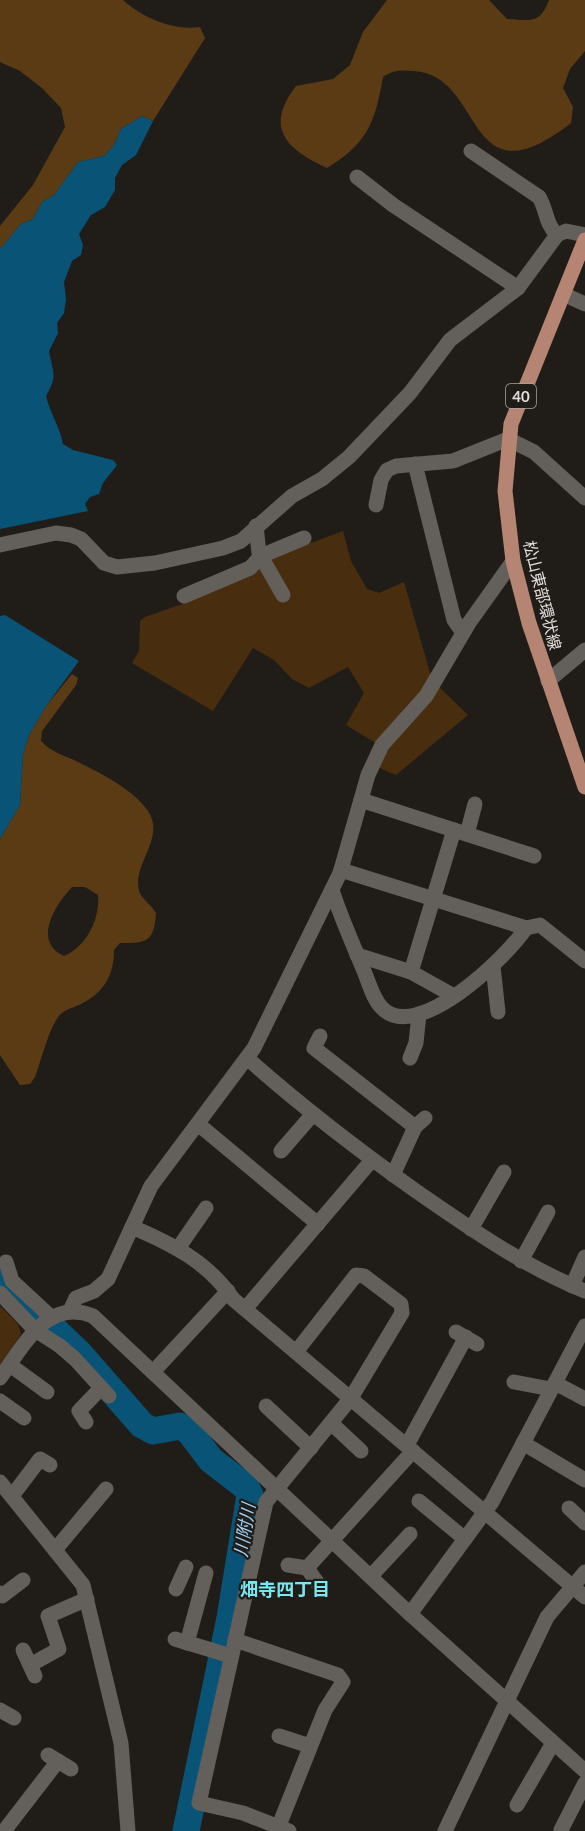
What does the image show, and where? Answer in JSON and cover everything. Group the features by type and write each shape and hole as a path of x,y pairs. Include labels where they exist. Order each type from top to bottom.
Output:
{"main road":[{"name":"松山東部環状線","path":"585,241 518,403 508,439 505,491 513,561 529,623 585,787"}],"street":[{"path":"471,151 539,197 545,206 549,227 557,235"},
{"path":"357,177 393,205 518,288"},
{"path":"0,545 56,533 71,535 81,539 104,563 117,567 223,548 241,540 292,496 322,479 349,457 410,393 450,340 518,288 557,235 566,231 585,241"},
{"path":"563,294 585,304"},
{"path":"376,505 381,480 387,470 396,466 453,461 508,439 534,453 585,498"},
{"path":"415,464 454,620 463,633"},
{"path":"256,526 261,556 283,595"},
{"path":"184,596 250,568 261,556 304,538"},
{"path":"70,1311 76,1299 94,1291 108,1279 151,1186 247,1058 341,870 368,775 382,746 426,696 463,633 513,561"},
{"path":"548,681 585,650"},
{"path":"361,800 534,856"},
{"path":"411,972 433,901 460,832 475,804"},
{"path":"341,870 433,901 526,928 540,925 585,961"},
{"path":"332,890 357,955 381,1008 398,1017 419,1014 454,996 493,966 517,942 526,928"},
{"path":"357,955 411,972 454,996"},
{"path":"493,966 498,1012"},
{"path":"410,1058 416,1043 419,1014"},
{"path":"320,1036 314,1048 420,1123 393,1174"},
{"path":"247,1058 372,1160 471,1230 521,1261 579,1288 585,1257"},
{"path":"281,1150 313,1114"},
{"path":"198,1124 318,1224"},
{"path":"245,1309 372,1160"},
{"path":"471,1230 504,1172"},
{"path":"179,1247 206,1208"},
{"path":"521,1261 548,1212"},
{"path":"132,1227 179,1247 245,1309 585,1597"},
{"path":"6,1262 12,1281 60,1346 105,1392 79,1411 86,1422"},
{"path":"235,1640 342,1677 342,1687 324,1710 310,1746 284,1829 243,1813 199,1803 225,1654 235,1640 266,1502 351,1398 402,1313 401,1304 364,1276 356,1275 297,1352"},
{"path":"153,1372 228,1291"},
{"path":"0,1293 43,1323"},
{"path":"0,1378 43,1323 70,1311 93,1316 411,1614 585,1771"},
{"path":"411,1614 485,1513 585,1326"},
{"path":"307,1568 410,1448 466,1338"},
{"path":"10,1365 47,1392"},
{"path":"514,1382 553,1386 585,1399"},
{"path":"0,1401 24,1418"},
{"path":"266,1406 311,1448"},
{"path":"331,1423 361,1451"},
{"path":"523,1443 583,1474"},
{"path":"12,1497 40,1459 50,1466"},
{"path":"0,1482 83,1585 121,1743 128,1831"},
{"path":"55,1550 96,1493"},
{"path":"418,1501 465,1539"},
{"path":"569,1508 585,1522"},
{"path":"371,1576 410,1534"},
{"path":"288,1566 307,1568 319,1585"},
{"path":"444,1831 548,1617 585,1572"},
{"path":"182,1577 205,1578 202,1595 181,1641 225,1654"},
{"path":"0,1593 2,1596 23,1580"},
{"path":"23,1650 32,1671 59,1649 48,1616 87,1599"},
{"path":"279,1736 310,1746"},
{"path":"517,1805 553,1743"},
{"path":"4,1831 59,1762"},
{"path":"561,1830 585,1783"}],"shaded area":[{"path":"0,0 123,0 149,18 159,22 179,27 200,27 205,38 153,121 142,116 121,129 114,145 104,156 78,162 54,195 42,202 33,219 21,224 0,249 0,226 33,185 65,127 61,108 42,88 20,71 0,62"},
{"path":"387,0 489,0 507,19 528,20 542,14 549,0 585,0 585,51 570,69 563,88 573,107 571,123 536,145 511,151 493,144 479,130 453,92 436,78 413,71 397,71 383,77 373,119 361,140 352,150 327,168 300,153 284,136 281,125 286,101 296,86 333,79 350,65 363,32"},
{"path":"343,531 351,561 367,589 379,593 404,582 432,680 468,715 396,775 375,766 384,748 346,725 364,693 348,667 309,688 292,679 274,660 253,648 213,711 132,663 139,651 140,621 145,617 185,603 306,533 311,543"},
{"path":"72,674 78,678 76,685 42,731 41,741 53,751 115,782 142,803 148,811 153,831 138,881 140,894 156,913 153,930 147,939 120,943 114,950 112,968 101,990 87,1001 65,1011 55,1021 35,1077 30,1084 20,1085 0,1055 0,839 20,805 23,754 29,735 46,706","holes":["72,887 85,887 98,895 97,913 85,939 64,956 54,950 49,942 50,923 59,903"]},
{"path":"0,1306 18,1324 21,1334 0,1365"}],"water":[{"path":"142,116 153,121 136,155 122,165 115,178 115,190 105,207 91,215 79,234 83,245 81,255 72,261 64,282 66,299 64,313 57,323 58,333 49,351 53,379 46,396 63,444 73,450 113,460 117,465 103,483 99,494 90,497 85,504 88,511 0,529 0,249 21,224 33,219 42,202 54,195 78,162 104,156 114,145 121,129"},
{"path":"5,615 79,661 46,706 29,735 23,754 20,805 0,839 0,616"}],"waterway":[{"name":"川附川","path":"0,1278 78,1352 142,1425 153,1431 180,1426 189,1431 211,1460 246,1487 250,1495 230,1618 186,1831"}],"district":[{"name":"畑寺四丁目","path":"285,1589"}]}
